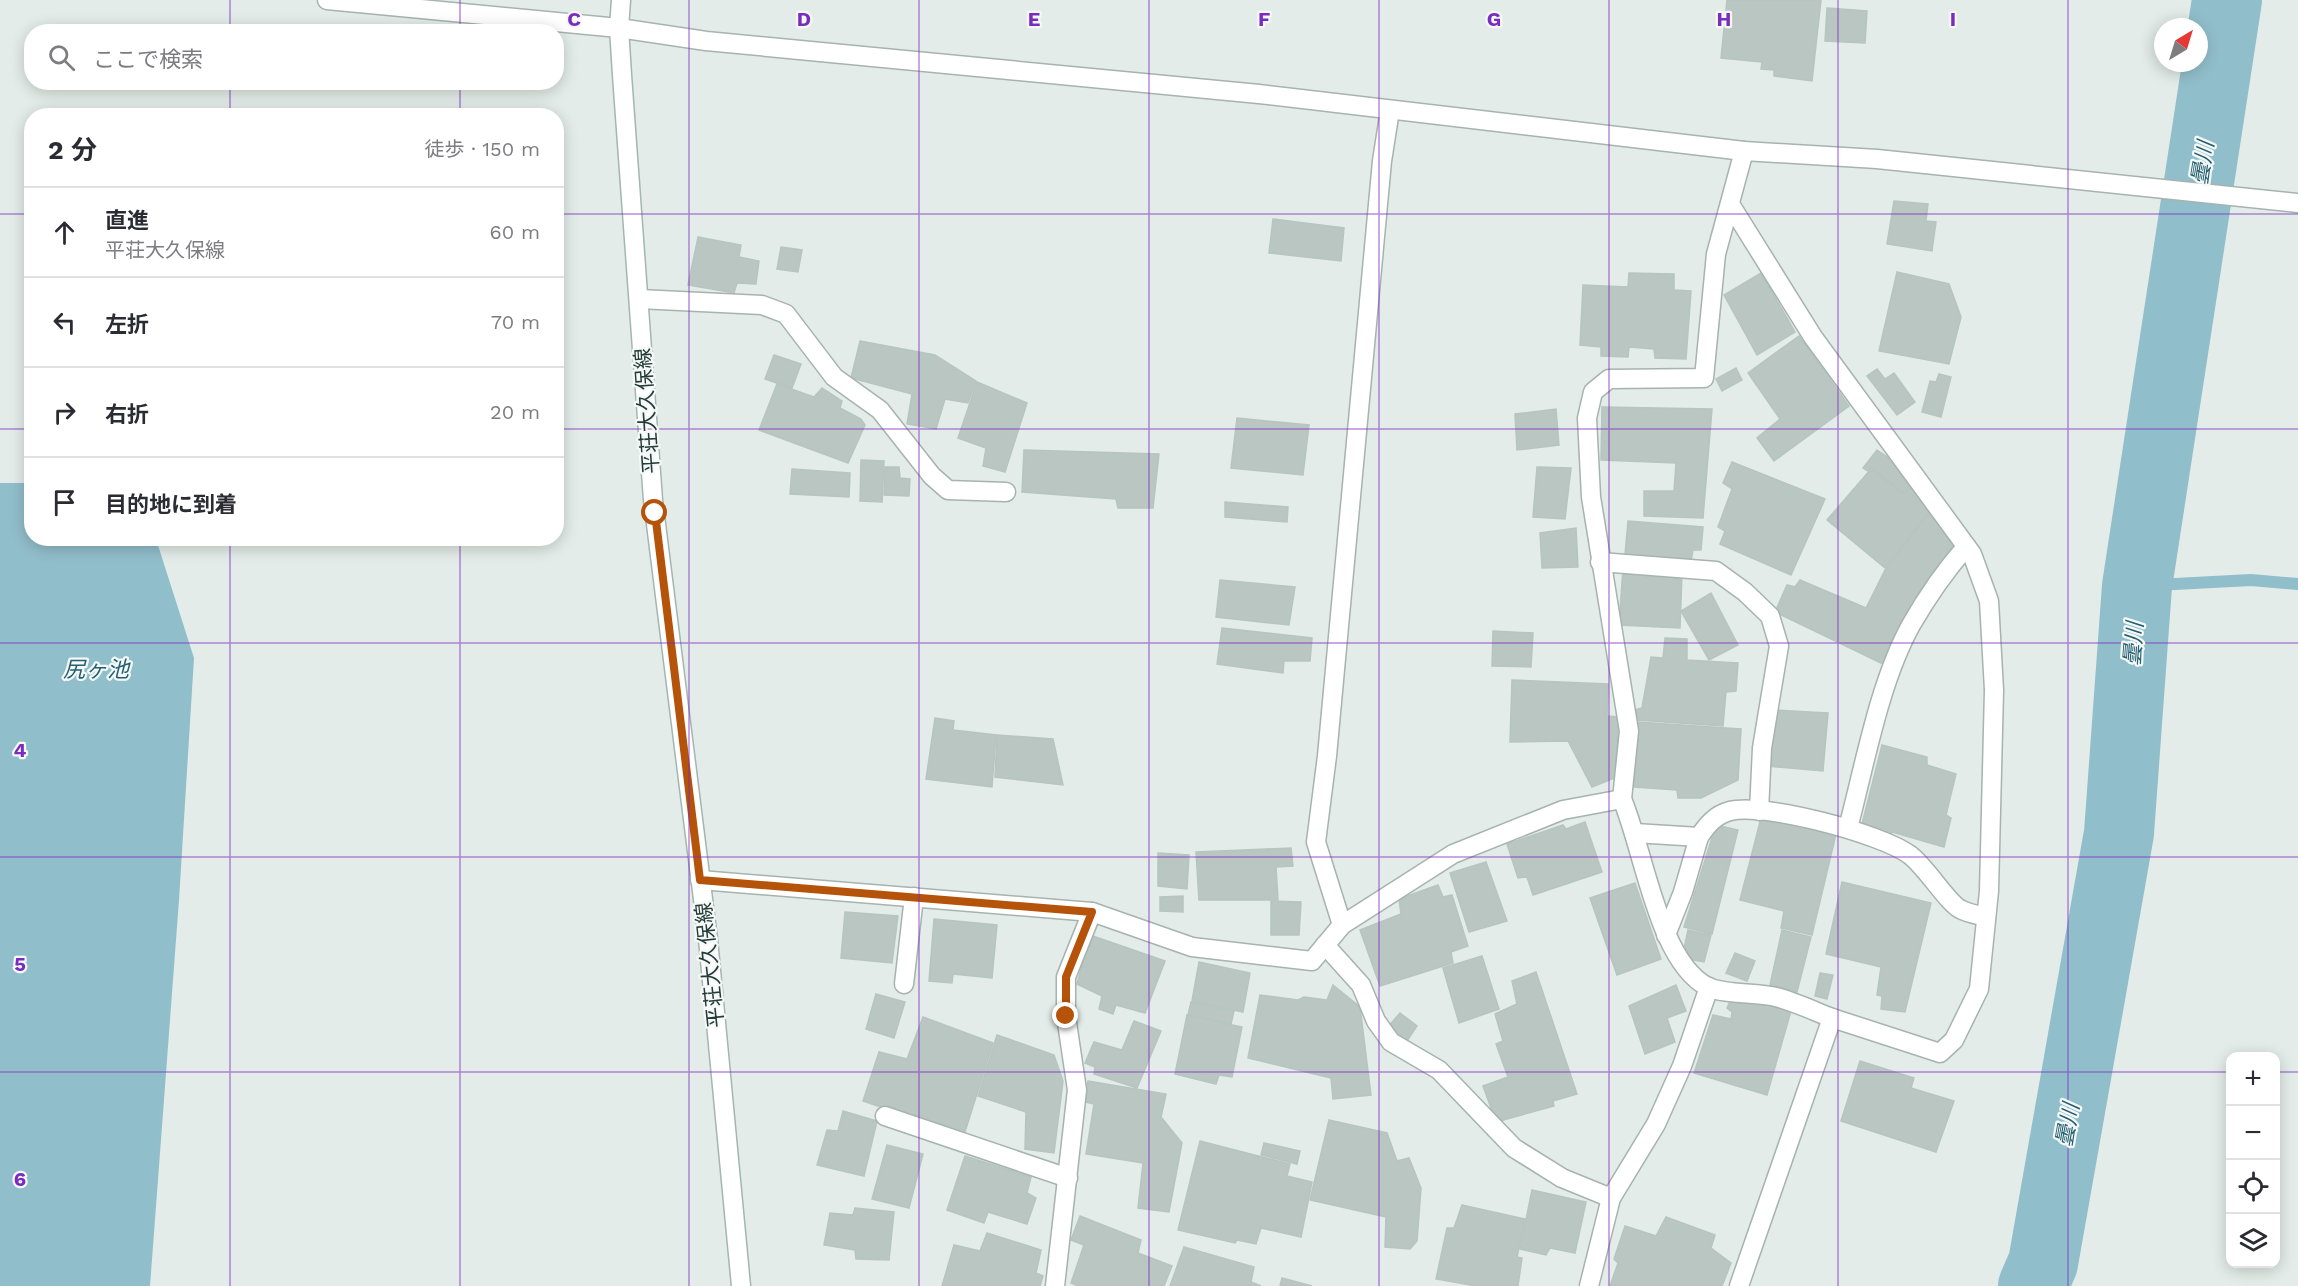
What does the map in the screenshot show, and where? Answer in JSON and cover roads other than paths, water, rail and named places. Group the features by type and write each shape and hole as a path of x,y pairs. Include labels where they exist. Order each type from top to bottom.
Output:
{"street":[{"path":"327,0 619,28 706,40 1390,110 1744,151 1877,159 2298,203"},
{"name":"平荘大久保線","path":"621,0 619,28 654,500 700,880 741,1286"},
{"path":"1342,925 1316,842 1328,744 1382,161 1390,110"},
{"path":"1730,204 1813,337 1966,547 1989,601 1994,690 1986,917 1979,989 1954,1040 1940,1053 1776,997 1709,987 1682,964 1666,935 1635,832 1622,799 1629,731 1591,497 1587,418 1593,392 1609,379 1704,378 1716,254 1744,151"},
{"path":"639,299 762,305 786,314 834,377 880,410 932,476 948,490 1006,492"},
{"path":"1848,828 1889,674 1910,627 1941,577 1966,547"},
{"path":"1600,562 1716,571 1745,592 1770,616 1779,646 1762,748 1759,811"},
{"path":"700,880 1092,912 1192,947 1312,961 1342,925 1453,854 1563,810 1622,799"},
{"path":"1666,935 1683,892 1699,837 1710,822 1729,811 1749,809 1848,828 1909,854 1931,874 1959,909 1986,917"},
{"path":"1635,832 1699,837"},
{"path":"904,984 914,897"},
{"path":"1055,1286 1077,1090 1066,1016 1066,977 1092,912"},
{"path":"1325,945 1361,986 1376,1022 1391,1042 1439,1070 1514,1148 1562,1178 1611,1198"},
{"path":"1589,1286 1611,1198 1656,1124 1682,1066 1709,987"},
{"path":"1739,1286 1832,1018"},
{"path":"885,1116 1068,1178"}],"water":[{"name":"尻ヶ池","path":"0,483 24,483 24,546 158,546 194,658 179,900 150,1286 0,1286"}],"waterway":[{"name":"曇川","path":"2033,1286 2043,1263 2119,833 2137,586 2227,0"},
{"path":"2137,586 2251,580 2298,584"}]}
